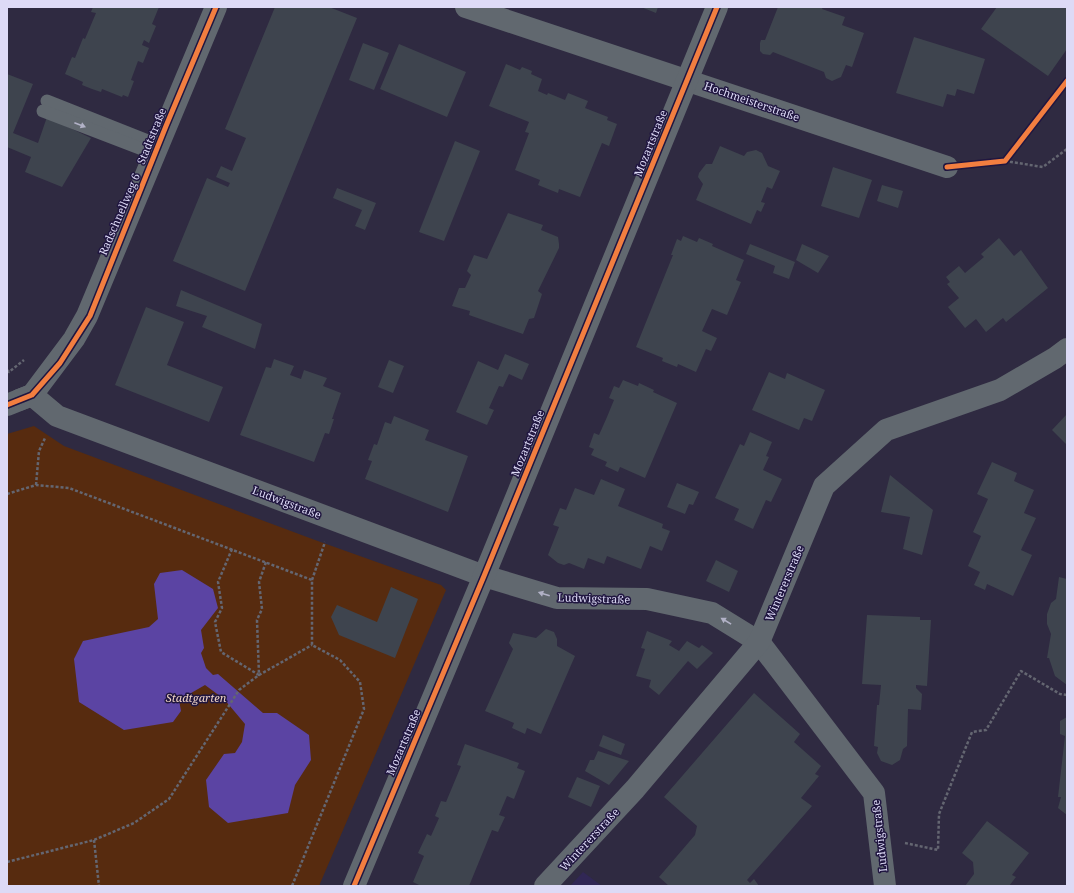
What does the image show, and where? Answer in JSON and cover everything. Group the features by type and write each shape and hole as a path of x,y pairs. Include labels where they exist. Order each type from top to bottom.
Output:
{"street":[{"name":"Stadtstraße","path":"160,142 216,7"},
{"name":"Radschnellweg 6","path":"32,395 74,340 87,316 216,7"},
{"name":"Hochmeisterstraße","path":"466,7 687,79 947,167"},
{"name":"Mozartstraße","path":"354,886 484,576 717,7"},
{"name":"Wintererstraße","path":"545,886 635,789 759,642 824,486 886,430 1000,390 1055,358 1067,349"},
{"name":"Ludwigstraße","path":"32,395 57,416 484,576 557,598 647,599 712,613 759,642 874,793 885,886"},
{"path":"7,405 32,395"}],"lane":[{"path":"45,106 160,142"}],"path":[{"path":"1005,161 1043,167 1067,149"},
{"path":"36,485 39,451 57,416"},
{"path":"7,494 36,485 69,488 312,580"},
{"path":"312,645 312,580 332,519"},
{"path":"232,550 218,582 222,608 215,622 221,652 259,675"},
{"path":"259,675 257,620 262,609 259,582 266,562"},
{"path":"7,862 94,840 134,823 169,799 239,690 259,675 312,645"},
{"path":"292,886 364,709 360,682 340,660 312,645"},
{"path":"879,837 938,850 939,814 972,732 986,730 1022,671 1060,694 1067,695"},
{"path":"94,840 99,886"}],"shaded area":[{"path":"182,570 213,589 218,608 201,630 204,648 201,653 206,668 213,675 218,674 263,713 277,713 309,735 311,760 295,785 288,813 228,823 209,807 206,780 224,754 235,753 242,742 245,724 224,699 205,685 179,700 181,711 173,722 124,730 79,702 74,659 83,641 149,627 158,619 154,584 160,573"},
{"path":"583,872 602,886 570,886"}],"green space":[{"name":"Stadtgarten","path":"34,426 64,446 315,540 441,585 446,590 319,886 7,886 7,434"}],"building":[{"path":"93,7 159,7 152,24 156,26 149,43 144,40 142,45 149,48 143,63 138,61 131,80 134,81 128,97 123,95 122,97 102,89 101,92 92,89 82,85 83,82 65,74 72,57 75,58 83,38 85,39 96,13 91,12"},
{"path":"275,7 329,7 357,18 245,291 173,261 207,178 228,187 230,183 216,177 221,166 232,171 246,138 225,129"},
{"path":"641,7 658,7 656,13"},
{"path":"778,7 823,7 822,9 845,17 842,25 864,33 852,67 846,65 841,77 832,81 826,78 824,72 773,52 770,55 763,54 760,51 760,43 761,40 765,40"},
{"path":"997,7 1067,7 1067,49 1048,76 981,29"},
{"path":"914,37 985,59 974,94 957,89 955,96 947,94 943,107 896,93"},
{"path":"363,43 389,53 374,90 349,80"},
{"path":"399,44 466,72 447,117 380,89"},
{"path":"506,64 520,70 522,67 532,71 531,74 542,79 538,91 547,95 548,93 565,100 568,93 588,101 585,108 608,117 607,120 617,124 609,146 602,143 580,197 559,189 558,193 538,185 540,180 515,170 529,133 525,132 529,122 489,106"},
{"path":"7,74 33,84 13,133 38,143 47,117 91,138 62,187 25,172 31,157 7,147"},
{"path":"455,141 480,151 444,241 419,232"},
{"path":"720,146 744,156 747,152 756,150 762,153 768,166 780,171 772,189 767,187 761,202 765,203 761,212 757,210 751,224 696,200 703,184 698,177 699,173 706,164 712,164"},
{"path":"833,167 872,180 859,218 821,206"},
{"path":"882,185 903,191 898,208 877,201"},
{"path":"337,188 376,203 365,230 355,226 362,210 333,198"},
{"path":"508,213 543,225 541,230 558,237 559,244 559,248 538,291 542,294 534,318 529,319 523,334 469,315 470,311 452,306 459,288 465,288 471,275 467,271 474,255 487,259"},
{"path":"683,236 697,242 699,238 713,244 712,246 744,260 736,280 741,282 727,315 712,309 702,331 717,338 711,351 706,349 696,372 678,364 677,367 662,361 663,358 636,347 673,255 671,255 677,239 681,241"},
{"path":"999,238 1014,256 1021,250 1048,288 1006,322 1003,318 986,332 976,319 965,328 948,307 959,298 947,284 950,282 946,277 959,266 965,273 984,257 981,254"},
{"path":"750,244 795,262 789,279 773,273 775,266 746,254"},
{"path":"802,244 829,256 818,273 796,260"},
{"path":"181,290 262,324 255,349 202,327 207,316 176,306"},
{"path":"146,307 184,322 167,365 223,387 209,422 115,385"},
{"path":"505,354 529,364 522,380 509,374 503,387 499,386 489,408 494,410 487,425 456,412 478,361 498,370"},
{"path":"274,359 294,366 290,375 301,379 304,370 327,378 323,386 341,393 332,419 334,419 329,434 325,433 314,462 240,435 266,367 271,368"},
{"path":"389,360 404,366 393,393 378,387"},
{"path":"769,372 785,379 787,373 825,390 812,421 804,418 799,430 752,410"},
{"path":"623,380 638,386 639,383 654,390 653,392 677,403 645,478 620,467 618,472 605,466 607,462 591,455 594,449 589,447 594,433 599,435 614,400 609,398 614,386 619,388"},
{"path":"1067,414 1067,445 1052,430"},
{"path":"394,416 429,430 425,440 468,456 448,512 365,479 372,461 368,460 374,444 377,445 385,422 391,424"},
{"path":"750,432 772,442 766,456 769,457 763,470 782,479 771,502 766,500 753,529 734,520 739,509 715,498 740,444 744,446"},
{"path":"992,462 1017,473 1014,481 1034,490 1024,513 1036,518 1021,550 1032,555 1013,596 987,584 985,590 974,585 980,572 968,566 981,536 973,532 988,499 977,494"},
{"path":"890,475 933,510 922,555 903,549 910,517 881,512"},
{"path":"601,479 625,489 618,506 663,524 662,528 670,531 662,551 650,546 641,569 607,556 604,564 588,558 584,569 569,563 564,565 558,563 548,555 559,527 553,525 560,508 566,510 575,488 594,495"},
{"path":"677,483 699,492 693,505 689,504 685,514 667,507"},
{"path":"716,560 738,571 729,592 706,581"},
{"path":"1059,577 1067,579 1067,685 1055,676 1049,658 1047,658 1051,634 1047,624 1047,614 1051,603 1056,599"},
{"path":"391,587 418,599 395,658 339,635 331,617 337,605 377,622"},
{"path":"867,615 920,617 920,620 931,620 927,686 916,685 916,688 922,694 921,710 908,709 907,746 903,749 900,760 892,765 881,761 877,753 878,747 874,746 877,705 879,705 881,685 862,684"},
{"path":"546,629 554,632 557,639 557,646 575,656 541,734 527,728 525,734 512,728 514,723 485,711 513,649 509,643 513,633 536,638"},
{"path":"647,631 672,641 669,645 679,651 687,641 699,648 702,645 713,653 697,669 688,661 659,695 649,687 651,680 636,676 645,649 641,648"},
{"path":"754,693 800,734 794,742 821,766 815,774 819,776 801,798 812,806 747,880 750,883 754,879 759,886 669,886 659,877 695,835 697,826 664,797"},
{"path":"1067,717 1067,815 1058,808 1061,797 1058,797 1065,736 1060,734 1060,721"},
{"path":"603,735 625,744 621,755 599,746"},
{"path":"465,744 519,763 517,768 525,771 514,799 507,796 499,815 505,817 498,832 492,830 469,886 421,886 413,882 424,856 418,853 427,834 431,836 439,818 435,816 441,801 446,802 461,766 457,765"},
{"path":"598,751 629,761 609,785 585,771 590,760 594,760"},
{"path":"577,777 600,786 591,807 568,797"},
{"path":"987,821 1029,853 1012,875 1016,877 1009,886 965,886 974,874 973,862 962,853"}],"cycle path":[{"path":"7,405 32,395 60,363 90,316 166,126 216,7"},
{"path":"354,886 484,576 717,7"},
{"path":"947,167 1005,161 1067,81"}]}
